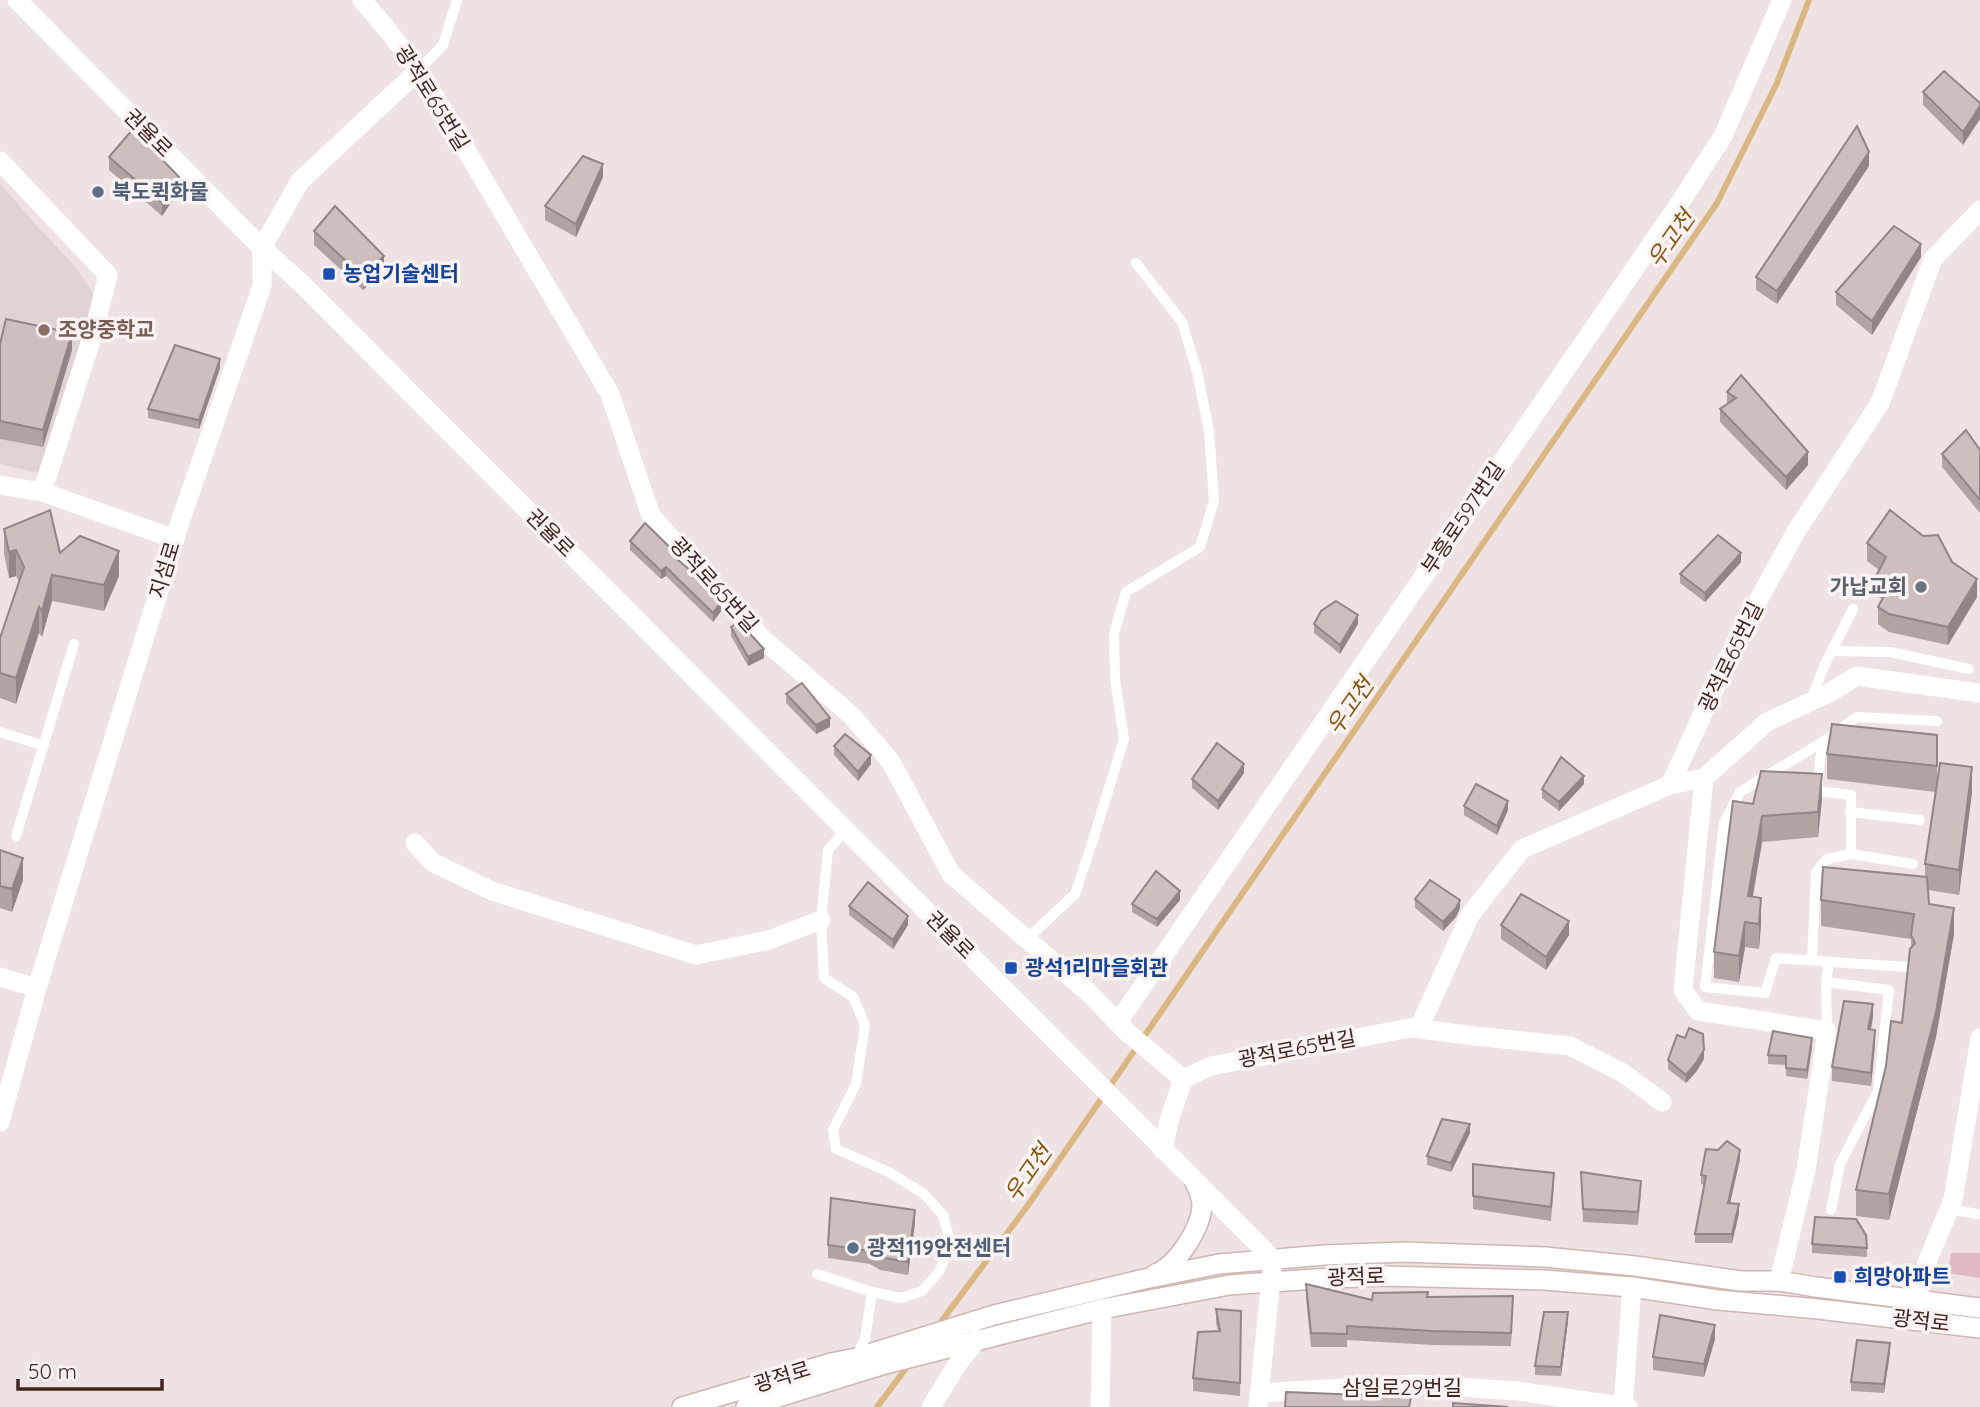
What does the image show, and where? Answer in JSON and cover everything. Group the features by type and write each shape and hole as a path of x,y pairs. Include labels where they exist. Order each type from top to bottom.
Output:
{"street":[{"name":"권율로","path":"17,0 1163,1150"},
{"name":"광적로65번길","path":"362,0 419,70 610,394 651,516 764,640 852,716 891,762 951,874 1089,993 1123,1028 1183,1079 1211,1066 1413,1028 1570,1046 1623,1073 1662,1102"},
{"name":"부흥로597번길","path":"1123,1028 1723,136 1782,0"},
{"name":"지섬로","path":"0,1122 37,988 175,539 262,286 262,248 300,181 419,70"},
{"path":"0,161 108,275 94,331 42,492"},
{"name":"광적로65번길","path":"1670,785 1740,633 1797,530 1880,403 1933,260 1980,210"},
{"path":"0,485 42,492 175,539"},
{"path":"1413,1028 1420,1026 1469,915 1522,849 1670,785 1704,778 1767,722 1857,676 1980,693"},
{"path":"1704,778 1684,990 1698,1011 1827,1031 1806,1170 1779,1281"},
{"path":"415,844 432,862 492,891 696,955 769,940 821,920"},
{"path":"0,977 37,988"},
{"path":"1916,1301 1927,1262 1952,1200 1980,1038"},
{"path":"1183,1079 1163,1150 1273,1259"},
{"path":"1140,1280 1163,1271 1188,1243 1200,1221 1202,1201 1195,1183"},
{"name":"광적로","path":"970,1335 1140,1280 1219,1264 1404,1251 1545,1257 1636,1266 1741,1281 1779,1281 1980,1308"},
{"name":"삼일로29번길","path":"1273,1259 1258,1400 1418,1384 1517,1391 1625,1407"},
{"name":"광적로","path":"970,1335 1229,1285 1382,1276 1544,1280 1632,1287 1718,1300 1980,1328"},
{"path":"1625,1407 1632,1287"},
{"path":"1100,1407 1102,1309"},
{"path":"884,1356 970,1335"},
{"path":"931,1407 958,1363 970,1335"},
{"name":"광적로","path":"682,1407 831,1363 884,1356"},
{"name":"광적로","path":"746,1407 884,1356"}],"lane":[{"path":"419,70 443,45 457,0"},
{"path":"1026,940 1074,894 1124,739 1115,679 1114,634 1126,592 1200,547 1214,501 1209,430 1197,371 1182,321 1136,262"},
{"path":"1810,702 1853,609"},
{"path":"16,836 74,644"},
{"path":"1832,651 1890,652 1969,669"},
{"path":"1907,967 1776,958 1765,993 1705,987 1724,823 1740,792 1824,741 1857,717 1937,721"},
{"path":"0,732 42,745"},
{"path":"1824,741 1817,792 1851,795 1850,854"},
{"path":"1850,812 1920,820"},
{"path":"817,1274 872,1292 901,1298 922,1291 939,1272 951,1245 943,1215 924,1194 889,1172 836,1149 833,1130 856,1084 865,1025 853,997 824,978 821,920 828,850 846,830"},
{"path":"1812,960 1816,872 1827,859 1850,854 1913,864"},
{"path":"1827,1031 1826,982 1829,962"},
{"path":"1826,982 1889,990 1878,1091 1840,1164 1831,1210"},
{"path":"1949,1209 1977,1214"},
{"path":"856,1358 865,1339 872,1292"}],"shaded area":[{"name":"조양중학교","path":"0,183 77,269 97,300 79,360 38,473 0,464"},
{"path":"1951,1253 1980,1253 1980,1278 1948,1273"}],"building":[{"path":"1944,71 1980,103 1963,132 1923,92"},
{"path":"1857,126 1869,152 1777,291 1756,277"},
{"path":"133,129 179,177 162,203 109,157"},
{"path":"583,156 603,164 576,224 545,206"},
{"path":"335,206 384,256 363,277 314,231"},
{"path":"1894,226 1921,244 1872,321 1836,292"},
{"path":"6,319 72,333 43,430 0,421 0,344"},
{"path":"175,345 220,359 199,420 148,409"},
{"path":"1741,375 1808,452 1786,477 1720,409 1736,398 1727,392"},
{"path":"1966,430 1980,450 1980,500 1942,454"},
{"path":"50,510 60,553 80,536 119,551 104,585 52,575 42,611 39,607 16,678 0,673 0,638 24,567 16,550 9,552 4,529"},
{"name":"가납교회","path":"1890,510 1923,536 1938,535 1952,562 1977,579 1948,627 1889,614 1878,607 1890,585 1875,578 1886,557 1867,543"},
{"path":"645,523 721,602 713,613 666,567 661,571 630,541"},
{"path":"1718,535 1741,553 1705,593 1680,574"},
{"path":"1336,601 1358,615 1340,645 1314,624 1321,611"},
{"path":"739,622 764,649 748,657 731,627"},
{"path":"802,683 830,718 816,725 786,694"},
{"path":"1832,724 1937,735 1937,766 1827,754"},
{"path":"845,734 871,755 858,772 834,746"},
{"path":"1217,743 1244,764 1218,801 1192,779"},
{"path":"1561,757 1584,776 1559,802 1542,789"},
{"path":"1940,763 1972,767 1959,870 1925,864"},
{"path":"1761,771 1822,774 1818,812 1762,816 1748,896 1761,898 1759,924 1745,922 1739,956 1714,952 1733,801 1753,804"},
{"path":"1476,784 1508,801 1497,826 1464,806"},
{"path":"0,850 23,858 12,889 0,886"},
{"path":"1823,867 1927,877 1929,904 1954,908 1936,1012 1889,1194 1856,1190 1886,1066 1891,1021 1902,1023 1910,949 1915,943 1911,935 1914,914 1821,900"},
{"path":"1156,871 1180,891 1157,919 1132,904"},
{"path":"1430,880 1460,900 1443,922 1415,899"},
{"path":"868,882 908,916 893,940 849,906"},
{"path":"1521,894 1569,921 1546,957 1501,925"},
{"path":"1844,1001 1873,1004 1868,1029 1875,1030 1871,1073 1832,1067"},
{"path":"1689,1028 1703,1034 1704,1050 1686,1075 1668,1060 1677,1035 1685,1038"},
{"path":"1773,1031 1812,1038 1807,1070 1786,1068 1786,1056 1768,1055"},
{"path":"1442,1119 1470,1124 1451,1163 1427,1156"},
{"path":"1727,1141 1740,1150 1728,1203 1739,1204 1732,1234 1695,1234 1706,1176 1701,1175 1706,1149 1718,1150"},
{"path":"1473,1164 1554,1173 1551,1207 1473,1196"},
{"path":"1581,1172 1641,1181 1638,1212 1583,1209"},
{"path":"831,1198 915,1210 908,1262 880,1257 870,1251 828,1245"},
{"path":"1815,1217 1856,1219 1866,1235 1867,1248 1812,1244"},
{"path":"1306,1284 1372,1300 1373,1293 1428,1292 1427,1297 1513,1296 1511,1333 1347,1326 1347,1334 1311,1333"},
{"path":"1216,1309 1241,1311 1240,1383 1193,1378 1198,1332 1220,1331"},
{"path":"1544,1312 1568,1312 1561,1367 1535,1366"},
{"path":"1660,1315 1715,1325 1704,1364 1653,1357"},
{"path":"1857,1340 1890,1343 1884,1384 1851,1382"},
{"path":"1286,1392 1411,1397 1409,1407 1285,1407"},
{"path":"1453,1403 1508,1407 1453,1407"}],"waterway":[{"name":"우고천","path":"938,1326 1031,1201 1717,203 1777,83 1809,0"},
{"name":"우고천","path":"877,1407 910,1363"}],"place":[{"name":"북도퀵화물","path":"98,192"},
{"name":"농업기술센터","path":"329,274"},
{"name":"조양중학교","path":"44,330"},
{"name":"가납교회","path":"1921,587"},
{"name":"광석1리마을회관","path":"1011,968"},
{"name":"광적119안전센터","path":"853,1248"},
{"name":"희망아파트","path":"1840,1277"}]}
